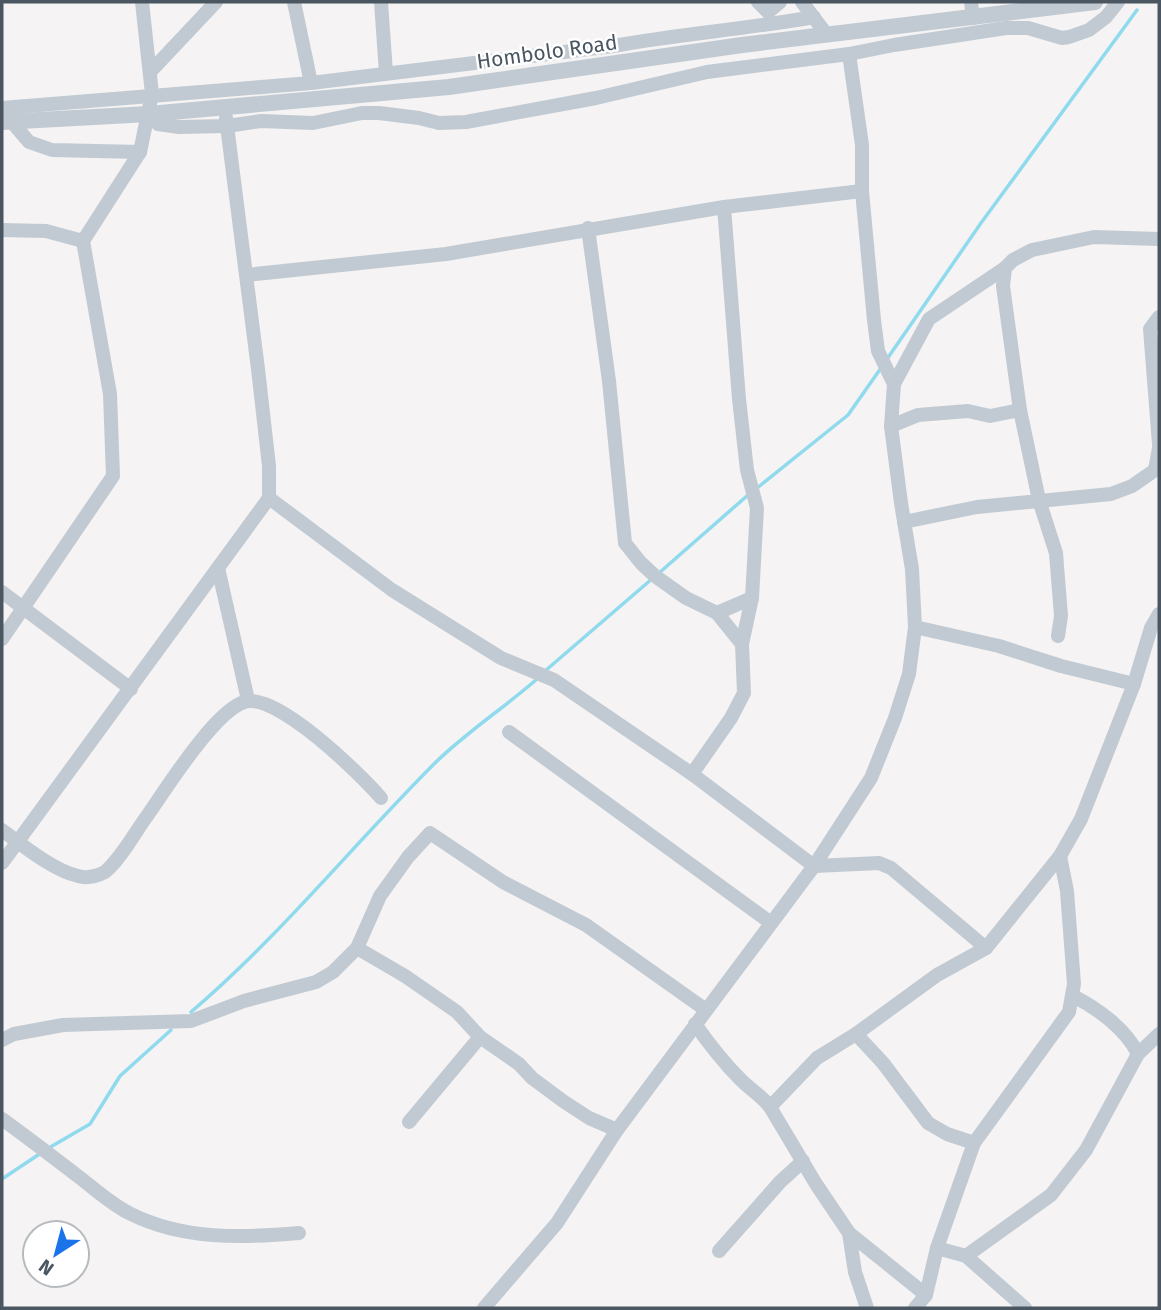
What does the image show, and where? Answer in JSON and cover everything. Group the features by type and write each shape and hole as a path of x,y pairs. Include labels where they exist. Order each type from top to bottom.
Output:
{"street":[{"path":"2,639 113,477 110,394 83,240 140,152 152,94 142,2"},
{"path":"150,72 216,2"},
{"path":"294,2 311,83"},
{"path":"381,2 386,73"},
{"path":"758,2 768,12 780,2"},
{"path":"802,2 827,35"},
{"name":"Hombolo Road","path":"5,117 149,114 449,87 827,35 972,10 1095,2"},
{"path":"149,114 158,124 179,127 227,126 261,121 313,123 362,113 419,118 439,123 466,122 596,98 707,72 849,54 1006,28 1028,28 1062,38 1069,37 1089,30 1106,17 1118,2"},
{"path":"5,117 152,94 311,83 658,38 719,33 814,17"},
{"path":"849,54 862,145 862,191 878,351 894,384"},
{"path":"312,99 313,123"},
{"path":"2,863 269,498 267,452 224,106"},
{"path":"5,117 29,142 52,150 140,152"},
{"path":"246,275 446,254 724,207 862,191"},
{"path":"692,774 731,718 744,693 742,644 752,597 757,508 747,470 739,399 724,207"},
{"path":"588,228 609,381 625,543 655,576 686,598 717,613 742,644"},
{"path":"2,230 46,231 83,240"},
{"path":"484,1308 557,1223 617,1130 814,866 876,766 909,674 915,627 912,569 891,426 894,384 929,319 1013,260 1032,250 1094,237 1159,239"},
{"path":"1005,268 1003,286 1020,410 1039,500 1056,553 1061,616 1058,636"},
{"path":"904,522 977,507 1111,494 1132,486 1157,471 1159,446 1150,329 1159,317"},
{"path":"891,426 918,415 968,411 990,416 1020,410"},
{"path":"269,498 391,590 501,658 554,680 692,774 814,866 868,862 891,868 986,948"},
{"path":"218,568 248,700"},
{"path":"2,592 131,689"},
{"path":"717,613 752,597"},
{"path":"770,1107 817,1058 856,1034 937,975 986,948 1060,856 1081,819 1134,684 1151,628 1159,614"},
{"path":"915,627 999,646 1061,666 1134,684"},
{"path":"2,830 57,866 78,876 95,877 105,872 191,752 222,718 248,700 276,708 296,719 368,783 381,798"},
{"path":"509,732 771,923"},
{"path":"2,1040 14,1034 64,1025 191,1021 244,1001 316,982 333,972 357,948 380,896 408,857 430,834 533,900 586,925 706,1010"},
{"path":"915,1308 926,1295 937,1248 974,1143 1064,1021 1073,996 1067,891 1060,856"},
{"path":"357,948 422,987 457,1012 480,1037 519,1064 532,1078 563,1101 589,1118 617,1130"},
{"path":"1073,996 1101,1012 1134,1046 1138,1054"},
{"path":"695,1024 709,1045 742,1082 764,1098 849,1233 926,1295"},
{"path":"856,1034 876,1054 928,1123 947,1134 974,1143"},
{"path":"966,1256 1051,1195 1086,1150 1138,1054 1159,1034"},
{"path":"409,1122 480,1037"},
{"path":"2,1119 133,1215 174,1229 201,1234 249,1237 299,1233"},
{"path":"719,1251 780,1182 803,1161"},
{"path":"849,1233 855,1272 867,1308"},
{"path":"937,1248 966,1256 1025,1308"}],"waterway":[{"path":"887,359 981,223 1137,10"},
{"path":"757,488 848,415 881,368"},
{"path":"659,573 748,495"},
{"path":"545,671 653,578"},
{"path":"191,1012 286,922 434,764 537,679"},
{"path":"47,1149 90,1124 120,1076 171,1030"},
{"path":"2,1179 41,1153"}]}
